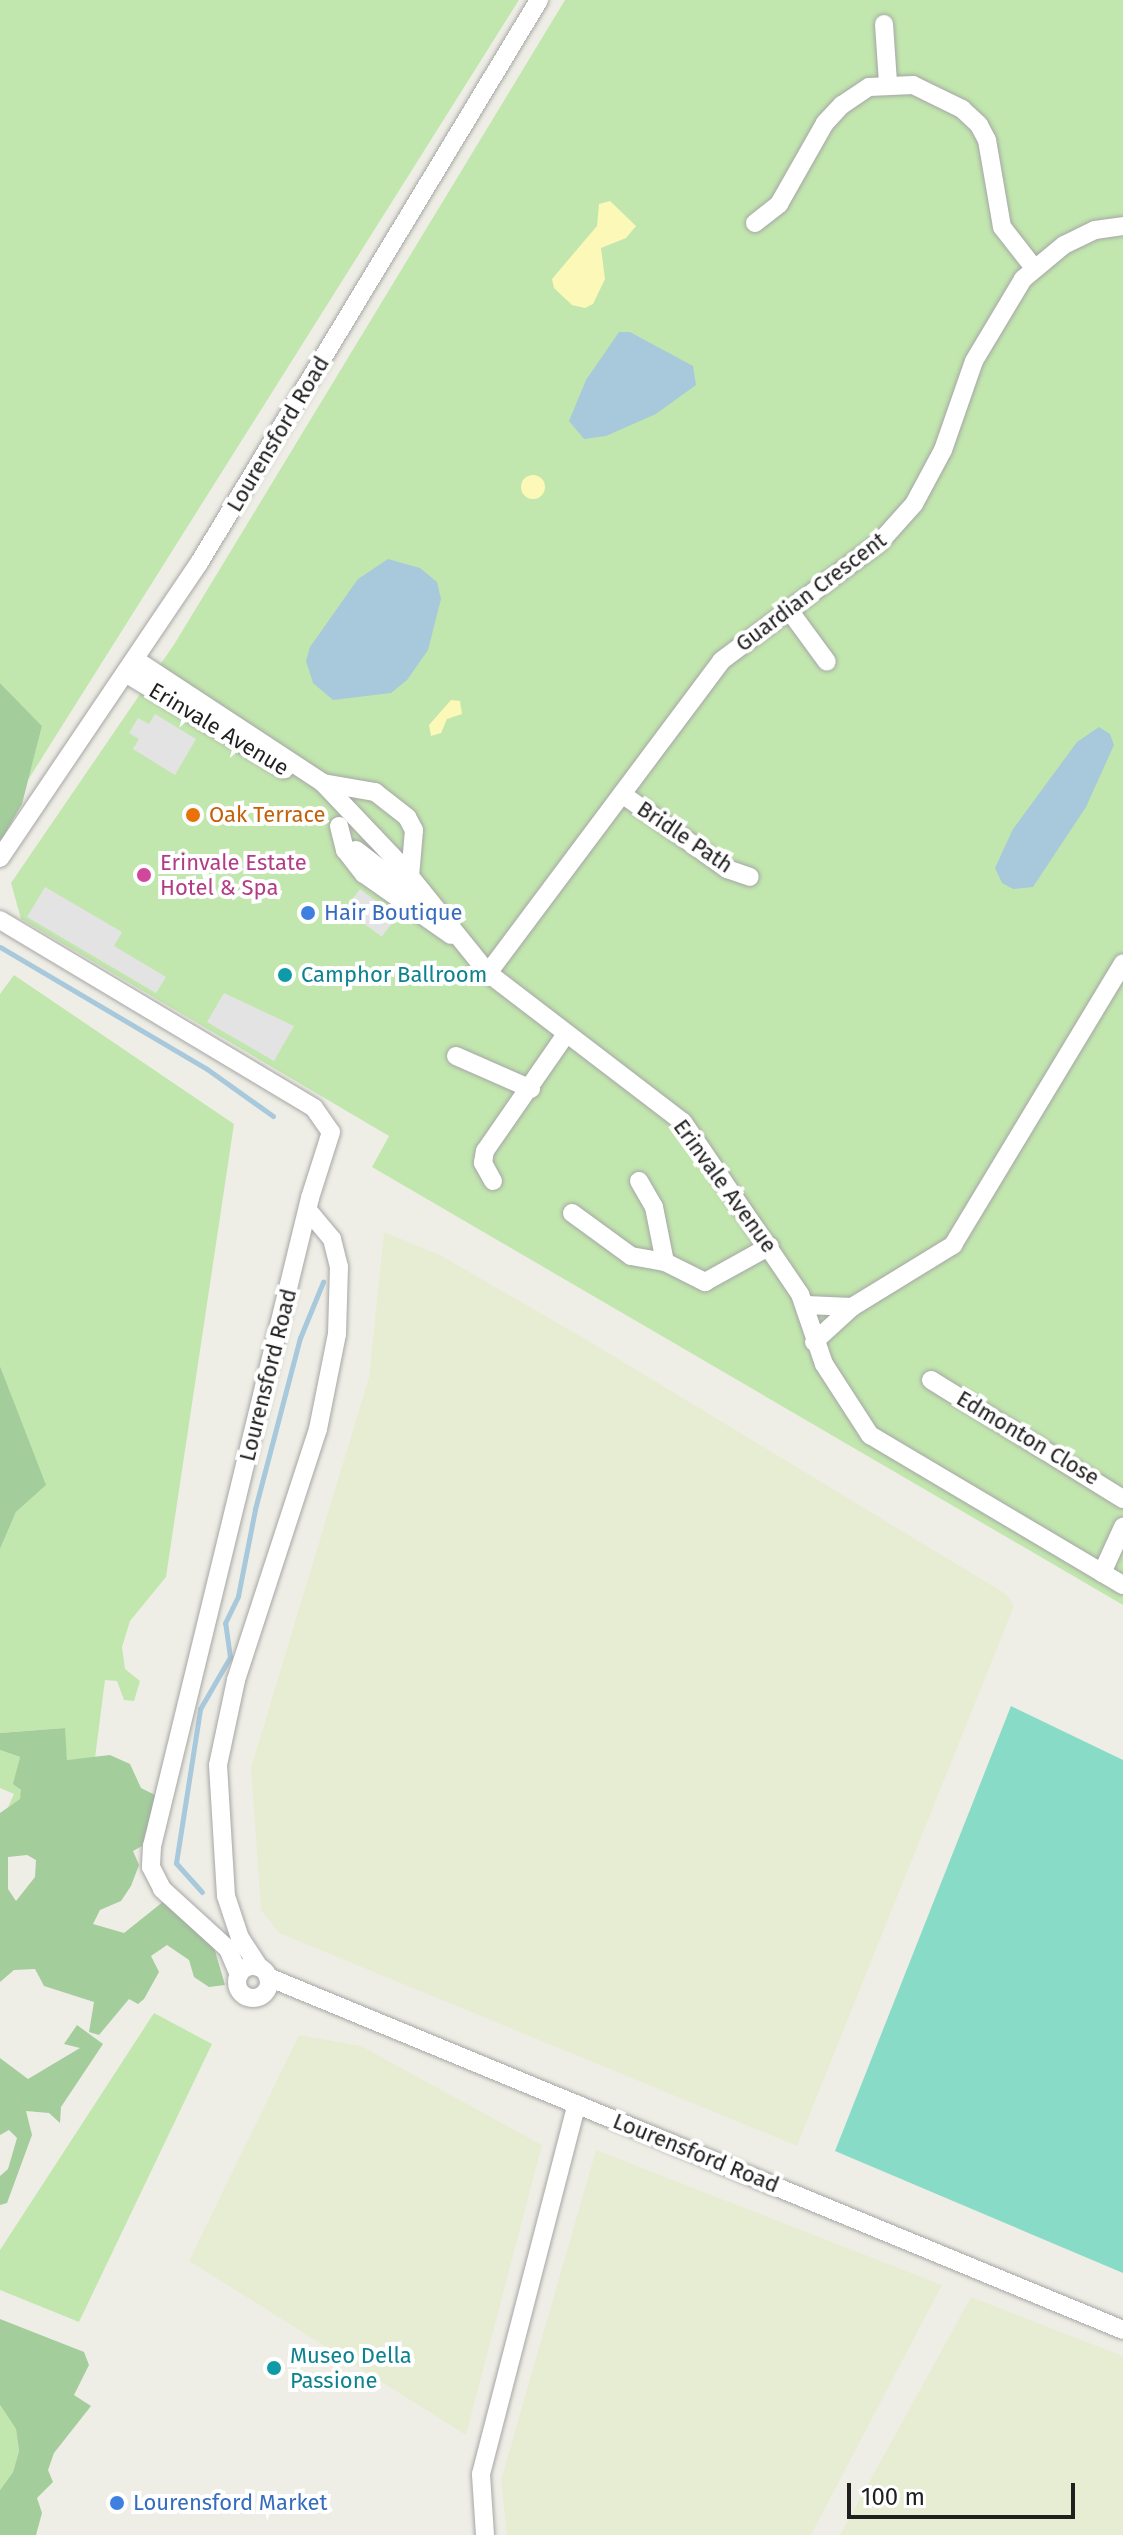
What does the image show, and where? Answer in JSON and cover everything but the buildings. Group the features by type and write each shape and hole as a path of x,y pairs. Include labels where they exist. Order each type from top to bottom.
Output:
{"street":[{"name":"Lourensford Road","path":"0,858 132,667 539,0"},
{"path":"884,24 888,83"},
{"path":"755,223 779,204 834,114 856,94 888,83 922,87 979,125 987,140 1002,227 1034,268"},
{"name":"Guardian Crescent","path":"488,973 721,661 880,542 914,504 943,450 974,361 1034,268 1079,237 1123,226"},
{"path":"789,610 827,662"},
{"name":"Erinvale Avenue","path":"132,667 323,785 410,877 488,973 683,1122 770,1246 806,1305 814,1342 870,1435 1123,1585"},
{"path":"410,877 414,830 407,817 375,792 323,785 345,850 381,891 464,942"},
{"name":"Bridle Path","path":"622,794 727,869 750,877"},
{"path":"339,826 368,862 437,910"},
{"name":"Lourensford Road","path":"0,920 324,1116 331,1132 308,1210 152,1846 155,1879 228,1949 239,1975"},
{"path":"814,1342 852,1307 953,1245 1123,963"},
{"path":"493,1181 483,1156 566,1034"},
{"path":"456,1056 531,1089"},
{"path":"639,1181 654,1207 665,1262"},
{"path":"263,1972 239,1975 239,1989 250,1997 263,1994 263,1972 240,1938 226,1896 218,1765 236,1680 318,1429 337,1334 339,1267 332,1239 308,1210"},
{"path":"572,1213 631,1256 665,1262 710,1282 770,1246"},
{"path":"806,1305 852,1307"},
{"name":"Edmonton Close","path":"931,1380 1123,1499"},
{"path":"1102,1573 1123,1527"},
{"name":"Lourensford Road","path":"263,1972 1123,2330"},
{"path":"485,2535 481,2474 577,2104"}],"green space":[{"path":"0,0 519,0 28,780 42,726 0,683"},
{"path":"565,0 1123,0 1123,1605 372,1167 389,1136 21,919 11,883 175,643"},
{"path":"0,683 42,726 22,804 0,842"},
{"path":"14,975 234,1124 166,1577 130,1621 122,1647 125,1669 140,1681 134,1701 124,1700 117,1681 105,1680 95,1758 67,1760 64,1728 0,1733 0,1549 16,1512 45,1485 0,1366 0,994"},
{"path":"384,1232 440,1255 587,1340 1006,1594 1014,1606 797,2146 279,1933 261,1910 251,1768 369,1377"},
{"path":"0,1366 46,1485 16,1512 0,1549"},
{"path":"1011,1706 1123,1760 1123,2273 835,2151"},
{"path":"65,1728 67,1760 110,1755 130,1764 141,1788 157,1796 142,1846 133,1851 139,1865 131,1886 121,1901 100,1910 93,1924 124,1933 164,1901 213,1944 225,1985 209,1987 194,1977 189,1960 167,1945 151,1956 159,1972 144,1999 138,2004 129,1999 99,2035 89,2032 94,2002 44,1986 35,1969 14,1970 0,1982 0,1813 20,1799 21,1790 13,1784 20,1757 0,1750 0,1733","holes":["27,1855 36,1860 35,1877 16,1901 8,1889 8,1857"]},
{"path":"0,1750 20,1757 14,1784 21,1790 21,1799 8,1807 14,1794 0,1788"},
{"path":"154,2013 212,2044 79,2322 0,2290 0,2250"},
{"path":"77,2025 103,2044 61,2107 60,2123 49,2113 26,2111 32,2135 7,2203 0,2205 0,2176 8,2169 17,2138 9,2130 0,2135 0,2058 28,2079 80,2048 64,2044"},
{"path":"299,2035 361,2046 542,2145 466,2435 189,2261"},
{"path":"596,2150 942,2285 811,2535 507,2535 501,2480"},
{"path":"971,2297 1123,2356 1123,2535 840,2535"},
{"path":"0,2319 84,2352 89,2365 74,2395 91,2406 54,2453 48,2470 53,2482 37,2498 42,2513 36,2535 0,2535 0,2490 13,2472 19,2451 16,2429 0,2405"},
{"path":"0,2405 16,2429 19,2451 13,2472 0,2490"}],"sand":[{"path":"610,201 636,226 626,238 601,248 605,279 593,304 585,308 572,305 554,288 552,279 597,226 599,204"},
{"path":"528,475 538,475 545,482 545,492 538,499 528,499 521,492 521,482"},
{"path":"451,700 460,701 462,714 447,719 441,733 431,736 429,725"}],"shaded area":[{"path":"155,714 196,739 175,775 133,749 139,739 129,733 138,718 149,724"},
{"path":"45,887 122,932 114,946 166,977 156,993 27,917"},
{"path":"360,889 397,917 382,937 345,909"},
{"path":"224,993 294,1026 274,1061 207,1022"}],"water":[{"path":"619,332 630,332 693,366 696,385 656,414 606,436 584,439 569,421 586,380"},
{"path":"388,559 420,568 437,582 441,599 428,650 407,680 391,693 333,700 313,683 306,661 310,647 358,579"},
{"path":"1099,727 1110,734 1114,745 1086,807 1033,887 1013,889 1002,883 995,868 1013,829 1077,742"}],"waterway":[{"path":"0,947 207,1069 273,1116"},
{"path":"202,1892 176,1863 200,1709 230,1657 225,1623 238,1596 255,1509 300,1338 323,1282"}],"place":[{"name":"Oak Terrace","path":"193,815"},
{"name":"Erinvale Estate Hotel & Spa","path":"144,875"},
{"name":"Hair Boutique","path":"308,913"},
{"name":"Camphor Ballroom","path":"285,975"},
{"name":"Museo Della Passione","path":"274,2368"},
{"name":"Lourensford Market","path":"117,2503"}]}
